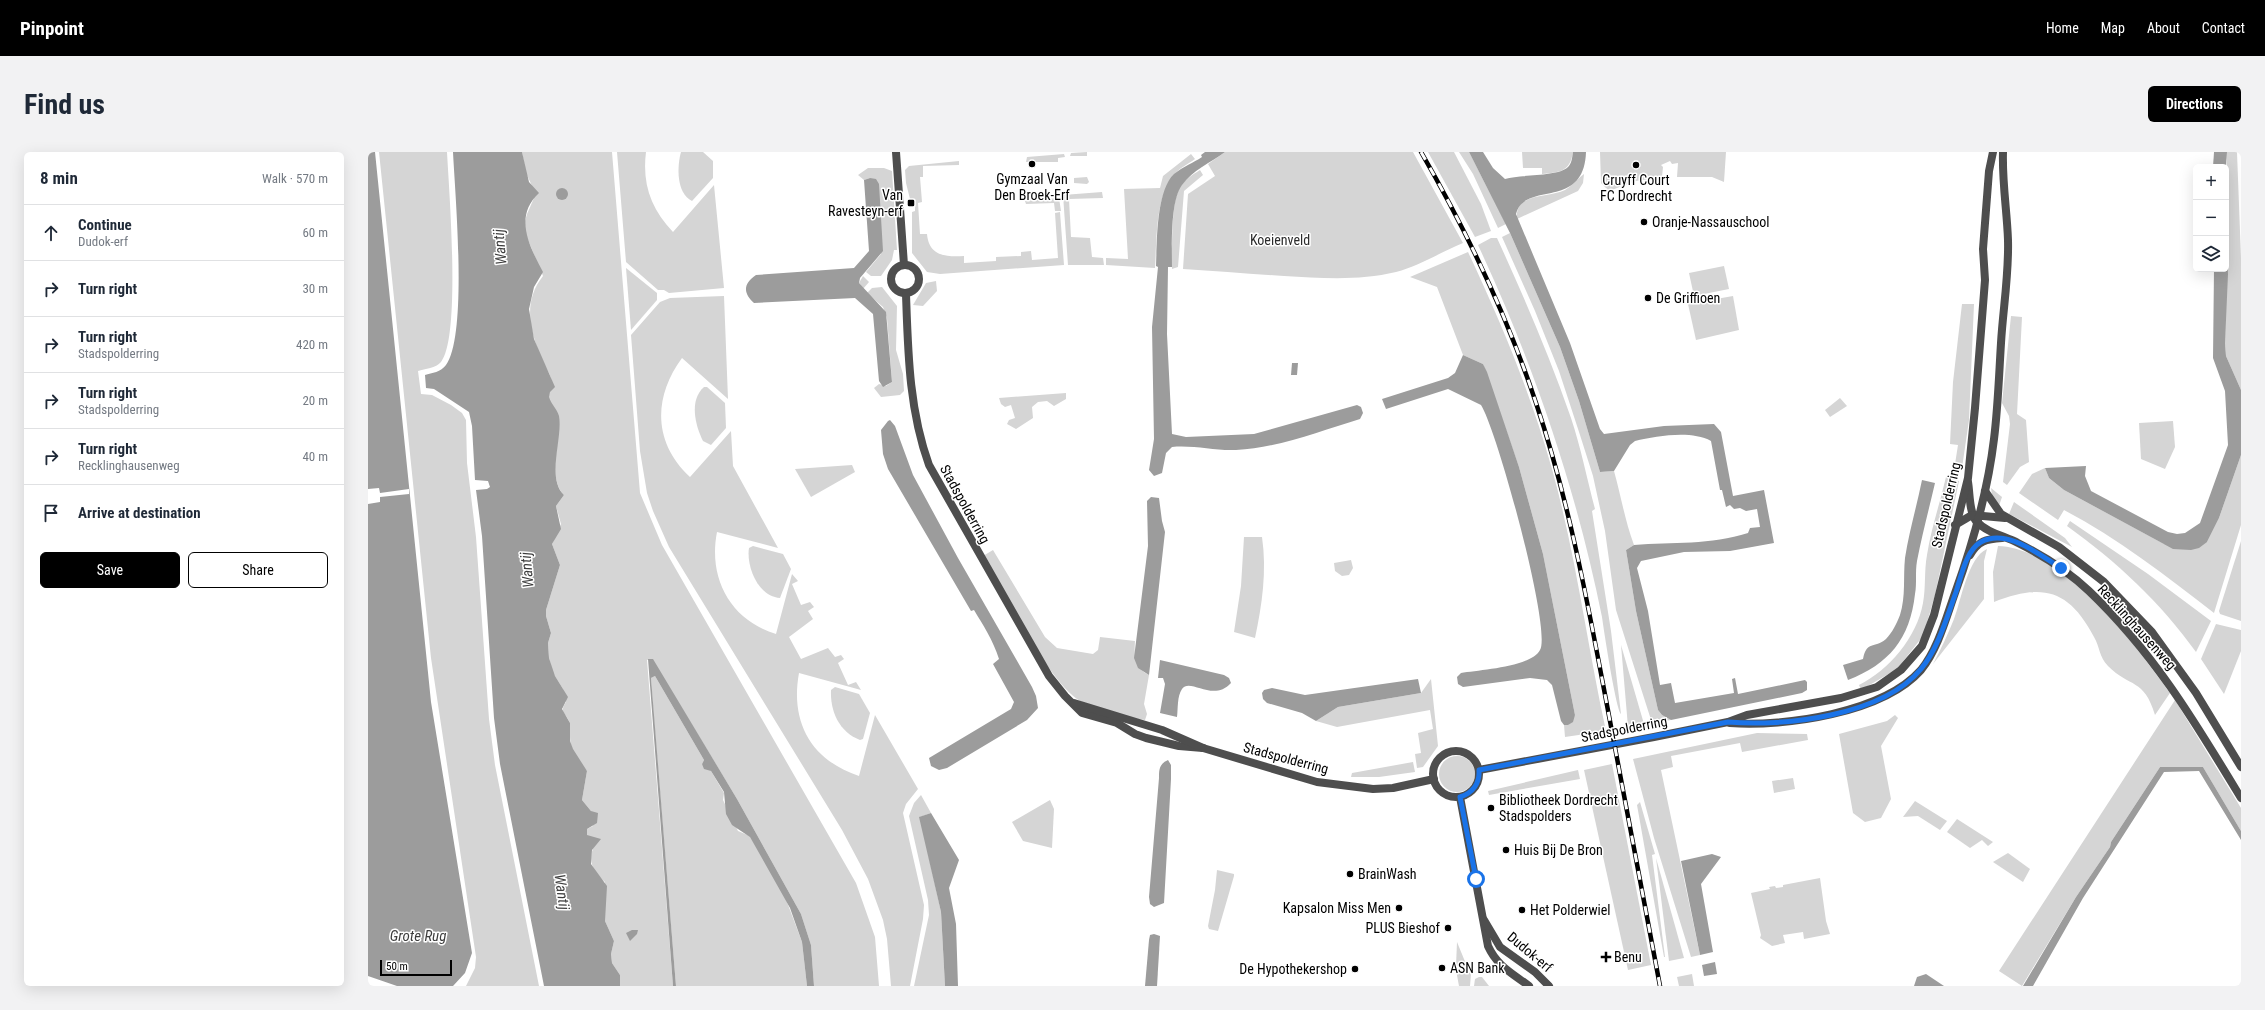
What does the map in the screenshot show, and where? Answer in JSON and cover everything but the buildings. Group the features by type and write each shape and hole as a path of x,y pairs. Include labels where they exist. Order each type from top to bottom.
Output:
{"street":[{"path":"896,152 904,265"},
{"name":"Stadspolderring","path":"1479,770 1728,722 1747,716 1841,698 1876,687 1901,670 1922,646 1934,615 1955,525 1968,478 1976,401 1985,280 1983,250 1989,171 1993,152"},
{"name":"Stadspolderring","path":"1728,722 1748,724 1828,715 1876,700 1901,687 1921,670 1933,650 1967,560 1976,517 1985,491 1994,439 2008,279 2008,241 2003,152"},
{"path":"904,265 912,267 919,279 917,288 906,294 894,289 890,281 893,270 904,265"},
{"name":"Stadspolderring","path":"906,294 912,404 918,437 929,465 1049,676 1070,702 1082,713 1117,723 1135,734 1179,746 1203,748"},
{"path":"1955,525 1976,517 1968,478"},
{"name":"Recklinghausenweg","path":"1985,491 2001,514 2059,547 2104,582 2152,632 2196,693 2241,767"},
{"name":"Recklinghausenweg","path":"1976,517 2010,519"},
{"name":"Recklinghausenweg","path":"1976,517 2004,538 2017,542 2061,568 2089,591 2150,657 2189,711 2241,798"},
{"name":"Stadspolderring","path":"1967,560 1980,542 1988,539 2004,538"},
{"name":"Stadspolderring","path":"1070,702 1162,730 1203,748 1317,782 1373,789 1393,788 1434,779"},
{"path":"1452,752 1462,752 1470,756 1479,770 1475,788 1468,794 1460,797 1453,797 1444,793 1438,788 1434,779 1435,768 1438,762 1443,756 1452,752"},
{"name":"Dudok-erf","path":"1460,797 1483,918 1484,933 1492,956 1502,967 1529,986"},
{"name":"Dudok-erf","path":"1483,918 1500,947 1535,972 1549,986"}],"green space":[{"path":"379,152 447,152 452,262 451,324 447,347 441,362 433,367 418,371 421,394 432,395 451,405 462,413 466,420 467,463 476,537 489,719 495,765 539,986 466,986 475,968 476,957 431,658"},
{"path":"522,152 612,152 640,493 662,545 856,883 875,937 879,986 814,986 811,945 801,914 737,799 652,659 647,660 673,986 620,986 620,975 612,963 611,954 614,941 605,921 605,882 597,874 592,865 591,855 595,844 587,836 587,829 593,826 591,811 582,800 587,771 578,760 571,747 570,723 563,712 566,702 563,689 553,673 549,658 548,643 551,633 546,616 546,610 560,565 552,544 561,524 556,506 564,495 556,480 555,471 559,420 549,399 551,378 537,348 531,327 530,306 533,295 543,276 526,235 524,225 534,198 533,188 526,173"},
{"path":"617,152 646,152 645,175 650,195 659,214 673,232 714,185 724,288 669,293 664,290 658,290 626,262"},
{"path":"681,152 703,152 713,161 713,178 692,201 683,192 680,186 679,164"},
{"path":"1087,152 1087,156 1070,156 1071,153"},
{"name":"Koeienveld","path":"1225,152 1413,152 1463,243 1422,263 1396,272 1368,277 1312,277 1183,269 1188,194 1215,176 1208,164"},
{"path":"1428,152 1454,152 1481,204 1491,231 1475,237"},
{"path":"1459,152 1469,152 1506,224 1498,228 1473,174"},
{"path":"1522,152 1573,152 1572,159 1563,170 1554,173 1542,174 1542,168 1523,168"},
{"path":"1600,152 1726,152 1724,182 1712,177 1677,177 1678,163 1672,164 1670,161 1661,165 1663,167 1662,177 1636,181 1609,191 1601,183"},
{"path":"2227,152 2237,152 2241,258 2241,390 2226,356 2225,343 2226,272 2229,272 2229,164 2227,164"},
{"path":"1064,154 1065,157 1058,158 1058,162 1026,162 1027,157"},
{"path":"1191,154 1195,159 1175,173 1163,196 1158,220 1155,268 1106,265 1106,258 1128,259 1124,189 1160,188 1163,176"},
{"path":"959,161 959,165 923,166 923,177 920,177 922,202 918,203 920,234 927,234 928,241 935,251 944,255 964,256 964,263 996,261 996,257 1021,256 1021,252 1031,251 1032,260 1058,258 1055,213 1060,212 1064,265 940,274 927,272 912,253 912,212 915,211 915,203 911,203 906,183 905,170 909,166"},
{"path":"868,168 884,168 892,171 897,250 894,250 892,260 881,276 871,276 866,272 881,254 870,178 864,180 858,175"},
{"path":"1200,170 1203,175 1184,191 1178,267 1172,269 1172,228 1176,196 1183,183"},
{"path":"1584,174 1583,183 1578,191 1517,219 1518,210 1521,204 1534,197 1565,190"},
{"path":"1087,177 1089,182 1087,184 1074,183 1074,178"},
{"path":"1102,192 1103,198 1069,199 1071,237 1090,238 1092,257 1103,258 1104,265 1068,265 1063,195"},
{"path":"1059,198 1061,211 1055,211 1054,203 1026,204 1025,201"},
{"path":"1510,233 1560,347 1579,401 1600,472 1614,471 1634,545 1626,550 1636,611 1658,710 1662,715 1671,720 1652,723 1616,610 1605,531 1593,476 1559,371 1535,311 1502,237"},
{"path":"1491,238 1497,238 1527,305 1554,372 1578,441 1595,509 1592,511 1611,631 1621,714 1613,685 1602,617 1592,569 1566,474 1535,381 1478,245"},
{"path":"1468,252 1492,305 1525,386 1544,441 1568,534 1606,731 1565,737 1564,725 1568,725 1575,715 1543,554 1519,467 1483,364 1463,355 1437,287 1410,277"},
{"path":"1724,266 1729,289 1694,296 1689,273"},
{"path":"626,268 657,293 657,300 631,330"},
{"path":"863,276 869,282 863,289 859,283"},
{"path":"936,281 937,291 923,306 913,305 926,283"},
{"path":"882,287 897,306 896,350 903,374 904,391 900,395 881,397 874,388 879,384 886,386 892,382 887,318 883,307 867,293 872,288"},
{"path":"724,296 728,399 682,358 672,373 662,404 661,419 664,435 669,450 678,464 690,477 731,431 733,466 778,548 717,532 715,549 716,565 720,581 726,595 735,608 746,619 776,634 792,574 798,581 792,584 801,605 810,602 814,607 808,611 813,619 789,637 801,659 828,648 835,657 841,655 844,659 838,663 848,685 856,682 861,690 799,673 797,691 798,708 801,723 808,737 828,760 842,769 859,776 875,715 918,789 906,804 903,813 924,905 923,919 910,986 891,986 887,939 883,920 868,879 842,830 669,547 653,511 647,493 640,451 631,335 660,302 670,298"},
{"path":"1733,296 1739,330 1696,340 1688,304"},
{"path":"1962,304 1974,304 1969,420 1962,468 1955,464 1958,445 1950,444 1953,382"},
{"path":"2011,316 2022,317 2017,414 2026,420 2029,462 2020,467 2007,485 2003,482 2010,424 2009,416 2002,403"},
{"path":"704,387 707,387 725,403 726,428 711,445 703,441 700,435 695,413 696,399 699,392"},
{"path":"1066,393 1066,399 1054,406 1047,401 1038,402 1032,407 1033,418 1016,429 1007,424 1009,420 1015,418 1011,405 1005,407 1001,404 999,398"},
{"path":"1840,398 1847,406 1830,417 1825,410"},
{"path":"2173,421 2175,447 2165,469 2141,459 2139,423"},
{"path":"2241,455 2241,525 2214,613 2123,545 2084,521 2064,510 2058,520 2019,493 2032,474 2045,468 2049,478 2064,490 2164,544 2207,542 2219,518"},
{"path":"852,465 855,472 811,497 795,469"},
{"path":"1946,477 1959,481 1935,595 1923,636 1897,669 1861,690 1859,685 1881,671 1900,651 1915,628 1920,616 1924,597 1926,561 1933,526"},
{"path":"1991,488 2002,497 1999,506 1992,495"},
{"path":"2014,502 2065,538 2072,547 2009,514"},
{"path":"2070,521 2148,574 2211,621 2196,652 2168,617 2137,584 2085,539 2067,526"},
{"path":"1244,537 1262,537 1264,575 1260,613 1255,638 1234,632 1241,586"},
{"path":"2241,541 2241,621 2220,614 2219,611"},
{"path":"753,546 783,554 791,569 780,598 765,592 755,579 749,563 749,548"},
{"path":"1998,546 2023,551 2047,563 2072,580 2117,625 2170,693 2155,715 2151,703 2141,689 2116,673 2105,663 2096,641 2084,621 2075,609 2064,600 2053,594 2040,592 2011,596 1994,602 1993,572"},
{"path":"1987,549 1984,561 1984,599 1933,664 1954,619 1970,570 1980,554"},
{"path":"993,550 1045,637 1057,648 1093,654 1098,650 1100,637 1135,641 1136,661 1140,669 1149,675 1144,704 1147,714 1145,720 1102,710 1086,704 1068,691 1055,676 1027,634 983,556"},
{"path":"1351,560 1353,568 1349,575 1342,576 1335,571 1334,563"},
{"path":"2216,624 2241,630 2241,651 2224,694 2201,659"},
{"path":"1621,645 1644,724 1628,727"},
{"path":"655,676 704,760 702,764 711,771 724,793 723,800 738,831 750,836 784,894 802,942 807,986 676,986 651,678"},
{"path":"1431,679 1438,746 1423,767 1417,768 1415,754 1421,753 1418,733 1433,729 1430,710 1337,727 1316,721 1338,707 1421,693"},
{"path":"835,687 859,694 870,713 863,739 860,740 846,732 837,720 831,698 831,690"},
{"path":"2175,700 2241,808 2241,831 2203,767 2160,767 2111,842 2110,847 2076,897 2022,986 1999,971"},
{"path":"1895,715 1898,718 1881,746 1891,799 1881,818 1865,822 1853,813 1839,734 1887,721"},
{"path":"1757,733 1807,734 1808,740 1742,752 1740,743 1671,756 1673,767 1661,770 1700,955 1691,957 1654,838 1633,759"},
{"path":"1461,756 1470,761 1474,767 1474,781 1470,787 1461,792 1453,792 1444,787 1440,781 1439,770 1444,761 1450,757"},
{"path":"1413,762 1415,772 1379,777 1351,777 1352,773"},
{"path":"1612,764 1651,965 1628,970 1584,770"},
{"path":"1578,770 1580,779 1489,795 1488,791"},
{"path":"1793,778 1795,789 1774,793 1772,781"},
{"path":"921,795 931,813 920,817 941,912 945,986 914,986 929,915 928,900 909,816 914,803"},
{"path":"1050,800 1054,809 1052,848 1023,841 1012,822"},
{"path":"1915,801 1947,821 1940,830 1918,816 1903,817"},
{"path":"1640,802 1655,854 1652,855 1665,957 1637,805"},
{"path":"1957,819 1993,842 1988,846 1982,840 1970,848 1947,832"},
{"path":"2008,853 2030,869 2023,882 1993,862"},
{"path":"1656,858 1684,958 1669,961"},
{"path":"1217,870 1234,874 1218,931 1209,929 1208,926"},
{"path":"1820,878 1826,921 1830,934 1804,939 1803,932 1783,935 1785,943 1772,946 1760,938 1761,935 1751,893 1770,889 1769,887 1783,887 1783,885"},
{"path":"1457,942 1466,964 1463,966 1456,966"},
{"path":"1456,970 1467,970 1471,974 1470,986 1459,986"},
{"path":"1692,974 1694,986 1679,986 1677,977"},
{"path":"1482,977 1489,986 1474,986 1475,979"}],"water":[{"name":"Grote Rug","path":"368,152 375,152 431,702 472,953 465,973 453,986 397,986 368,976"},
{"name":"Wantij","path":"453,152 522,152 529,182 539,193 531,202 525,222 529,242 543,272 534,287 529,309 534,339 555,387 550,392 549,397 559,416 560,425 556,457 556,479 559,488 564,495 556,506 561,529 552,544 560,565 546,610 546,616 551,633 548,643 549,658 555,676 568,697 562,709 570,723 570,741 573,749 587,771 582,800 591,811 598,813 597,823 587,829 587,835 601,839 592,850 591,864 607,886 605,921 614,941 611,954 612,963 620,975 620,986 544,986 500,764 494,718 482,536 476,490 487,489 490,487 488,481 475,480 472,426 469,412 434,389 426,388 425,375 439,371 446,365 453,349 457,325 458,263"},
{"path":"1205,152 1225,152 1196,171 1186,180 1178,192 1175,202 1172,236 1172,267 1168,267 1167,334 1172,434 1186,437 1254,434 1357,405 1361,407 1363,413 1360,419 1299,438 1252,449 1220,450 1172,447 1166,453 1162,473 1154,476 1149,470 1154,439 1152,327 1158,267 1156,266 1157,244 1161,205 1168,182 1174,174 1202,157 1201,155"},
{"path":"1469,152 1483,152 1493,168 1505,179 1520,176 1548,174 1563,170 1570,164 1573,152 1586,152 1583,170 1575,182 1565,189 1530,198 1522,204 1516,214 1570,343 1600,429 1604,434 1664,426 1714,424 1721,432 1733,496 1764,490 1774,543 1730,551 1684,552 1641,561 1637,568 1648,611 1660,685 1671,683 1675,703 1734,693 1732,679 1735,678 1738,694 1805,680 1807,682 1807,690 1802,693 1671,720 1662,715 1658,710 1636,611 1626,550 1634,545 1720,540 1748,533 1750,528 1760,527 1757,509 1746,511 1740,508 1734,509 1730,505 1726,507 1722,490 1720,490 1711,441 1703,438 1674,435 1653,437 1635,441 1630,445 1614,471 1600,472 1579,401 1560,347 1510,233"},
{"path":"2214,152 2227,152 2226,164 2213,164"},
{"path":"870,178 876,179 879,184 883,251 860,278 859,283 886,312 892,382 883,387 879,381 873,314 855,298 754,303 746,292 747,285 756,275 854,268 869,251 864,180"},
{"path":"564,188 567,189 567,199 560,200 557,199 556,192 557,189"},
{"path":"2214,272 2228,272 2225,343 2226,356 2241,390 2241,455 2219,518 2207,542 2199,548 2191,550 2173,549 2064,490 2049,478 2045,468 2086,466 2085,476 2091,491 2168,532 2177,534 2185,533 2200,523 2228,445 2225,391 2213,358"},
{"path":"1463,355 1483,364 1487,372 1519,467 1543,554 1575,715 1573,722 1568,725 1564,725 1561,721 1552,685 1547,680 1530,678 1463,687 1458,684 1457,677 1461,673 1504,667 1535,656 1540,650 1542,635 1531,570 1521,529 1499,451 1489,422 1481,405 1448,389 1386,409 1382,399 1448,378 1455,373"},
{"path":"1292,363 1298,363 1297,375 1291,375"},
{"path":"890,420 895,426 913,475 958,558 1032,687 1036,696 1038,708 1027,720 947,768 939,770 931,766 929,758 1011,709 1014,702 993,664 999,659 988,633 974,610 971,611 888,469 883,454 881,430"},
{"path":"1922,480 1935,483 1917,561 1916,590 1908,624 1895,648 1886,658 1862,674 1848,680 1843,665 1863,659 1869,647 1886,639 1894,628 1900,615 1904,594 1905,558"},
{"path":"1151,497 1159,498 1165,532 1149,675 1138,668 1134,658 1148,546 1147,501"},
{"path":"648,659 653,659 737,799 801,914 811,945 814,986 807,986 802,942 790,908 750,837 732,825 726,814 724,792 711,771 704,769 702,764 704,760 655,676 651,678 676,986 673,986"},
{"path":"1160,660 1224,675 1229,678 1231,683 1224,689 1217,691 1186,686 1182,689 1179,695 1177,717 1160,713 1165,684 1163,678 1158,678"},
{"path":"1418,679 1421,693 1338,707 1316,721 1302,713 1267,703 1263,699 1262,693 1264,690 1272,688 1305,695"},
{"path":"1168,760 1171,765 1171,779 1164,903 1154,907 1150,904 1149,897 1159,772 1161,765"},
{"path":"2160,767 2203,767 2241,831 2241,840 2199,771 2164,772 2083,898 2033,986 2023,986 2076,897 2110,847 2111,842"},
{"path":"931,813 959,860 949,888 956,924 958,986 945,986 941,912 919,817"},
{"path":"1712,854 1721,857 1701,884 1713,952 1700,955 1681,861"},
{"path":"632,930 638,930 637,934 630,941 626,933"},
{"path":"1154,934 1160,936 1157,986 1145,986 1149,940 1150,935"},
{"path":"1715,962 1717,974 1704,976 1702,965"},
{"path":"1926,974 1944,986 1914,986 1917,977"}],"pier":[{"path":"379,488 380,493 409,489 409,494 380,497 380,502 368,504 368,489"}],"railway":[{"path":"1421,152 1470,243 1499,306 1525,370 1557,472 1589,613 1660,986"}],"place":[{"name":"Gymzaal Van Den Broek-Erf","path":"1032,164"},
{"name":"Cruyff Court FC Dordrecht","path":"1636,165"},
{"name":"Van Ravesteyn-erf","path":"911,203"},
{"name":"Oranje-Nassauschool","path":"1644,222"},
{"name":"De Griffioen","path":"1648,298"},
{"name":"Bibliotheek Dordrecht Stadspolders","path":"1491,808"},
{"name":"Huis Bij De Bron","path":"1506,850"},
{"name":"BrainWash","path":"1350,874"},
{"name":"Kapsalon Miss Men","path":"1399,908"},
{"name":"Het Polderwiel","path":"1522,910"},
{"name":"PLUS Bieshof","path":"1448,928"},
{"name":"Benu","path":"1606,957"},
{"name":"ASN Bank","path":"1442,968"},
{"name":"De Hypothekershop","path":"1355,969"}],"route":[{"path":"1476,879 1460,797 1468,794 1475,788 1479,776 1479,770 1728,722 1748,724 1828,715 1876,700 1901,687 1921,670 1933,650 1967,560 1980,542 1988,539 2004,538 2017,542 2061,568"}]}
